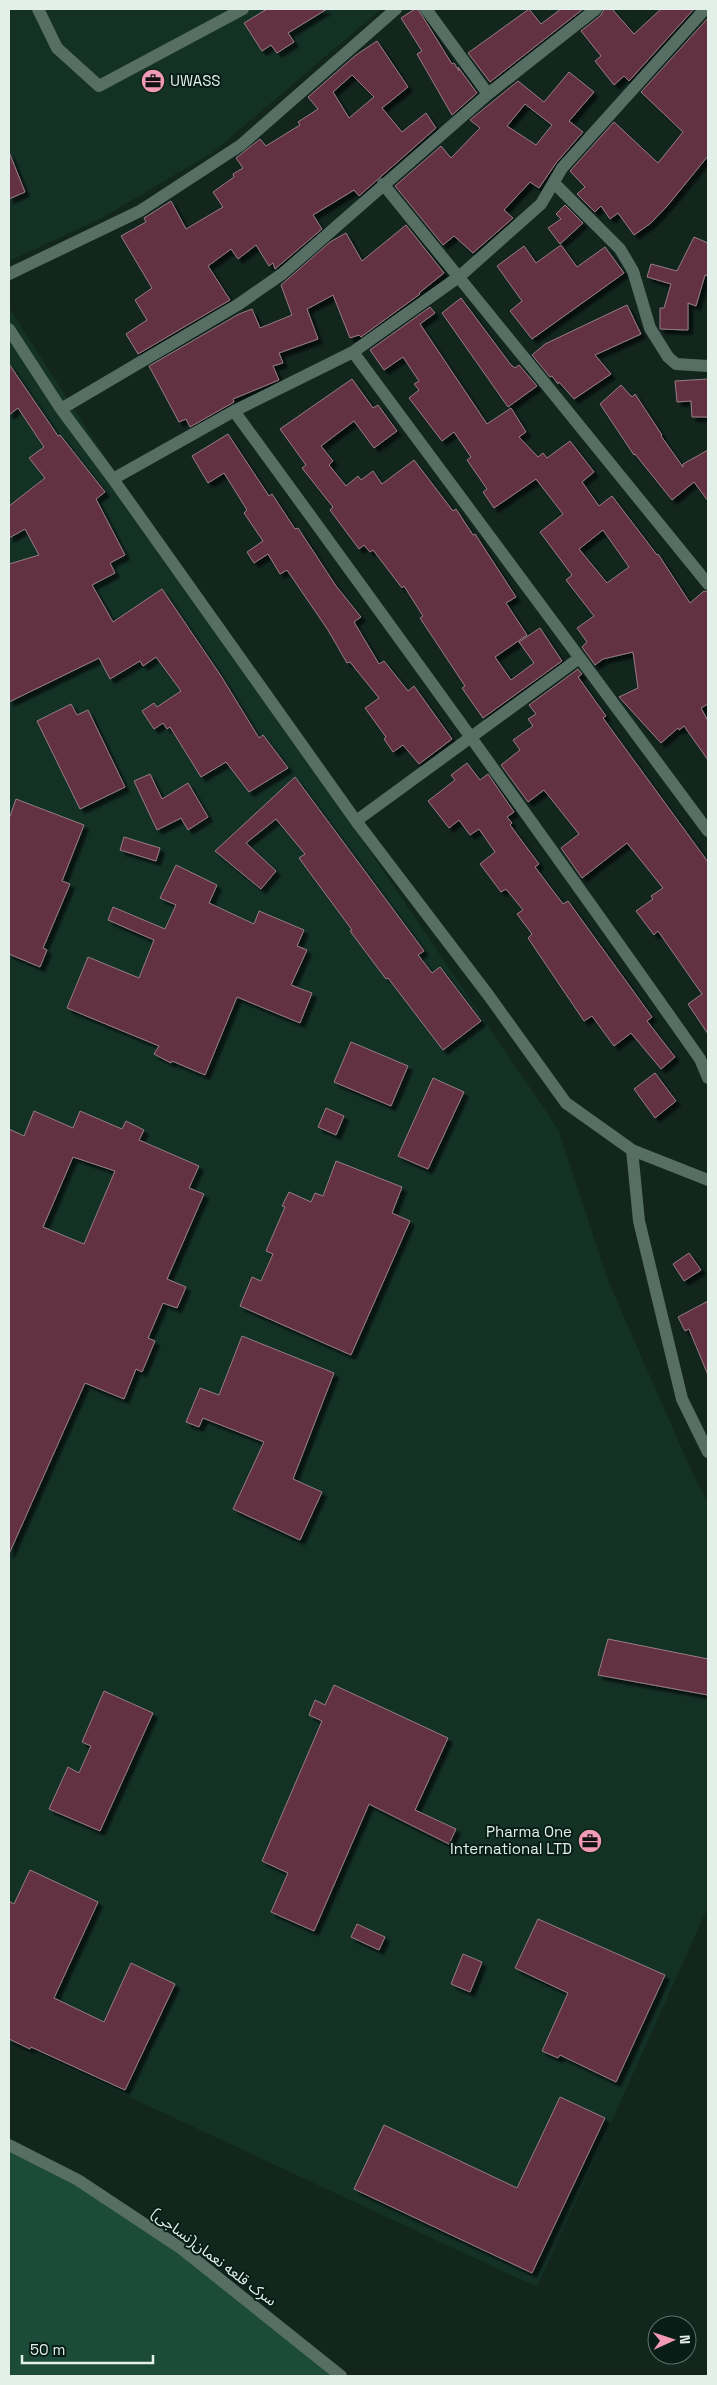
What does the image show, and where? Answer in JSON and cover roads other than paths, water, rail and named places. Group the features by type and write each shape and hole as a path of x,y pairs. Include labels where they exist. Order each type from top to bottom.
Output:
{"street":[{"path":"38,9 57,48 99,86 243,9"},
{"path":"9,274 140,211 241,144 396,9"},
{"path":"426,9 488,94"},
{"path":"61,409 253,294 282,274 488,94 596,9"},
{"path":"113,479 234,411 353,352 460,276 542,204 562,168 704,9"},
{"path":"554,183 620,249 633,271 650,328 668,357 676,364 708,366"},
{"path":"383,184 460,276 708,584"},
{"path":"9,329 61,409 113,479 356,821 489,996 566,1103 632,1150 708,1180"},
{"path":"353,352 578,659 708,831"},
{"path":"234,411 704,1056 708,1078"},
{"path":"356,821 578,659"},
{"path":"632,1150 639,1221 682,1399 708,1452"},
{"name":"سرک قلعه نعمان(نساجی)","path":"9,2145 78,2180 182,2249 341,2376"}],"place":[{"name":"UWASS","path":"153,81"},
{"name":"Pharma One International LTD","path":"590,1841"}]}
